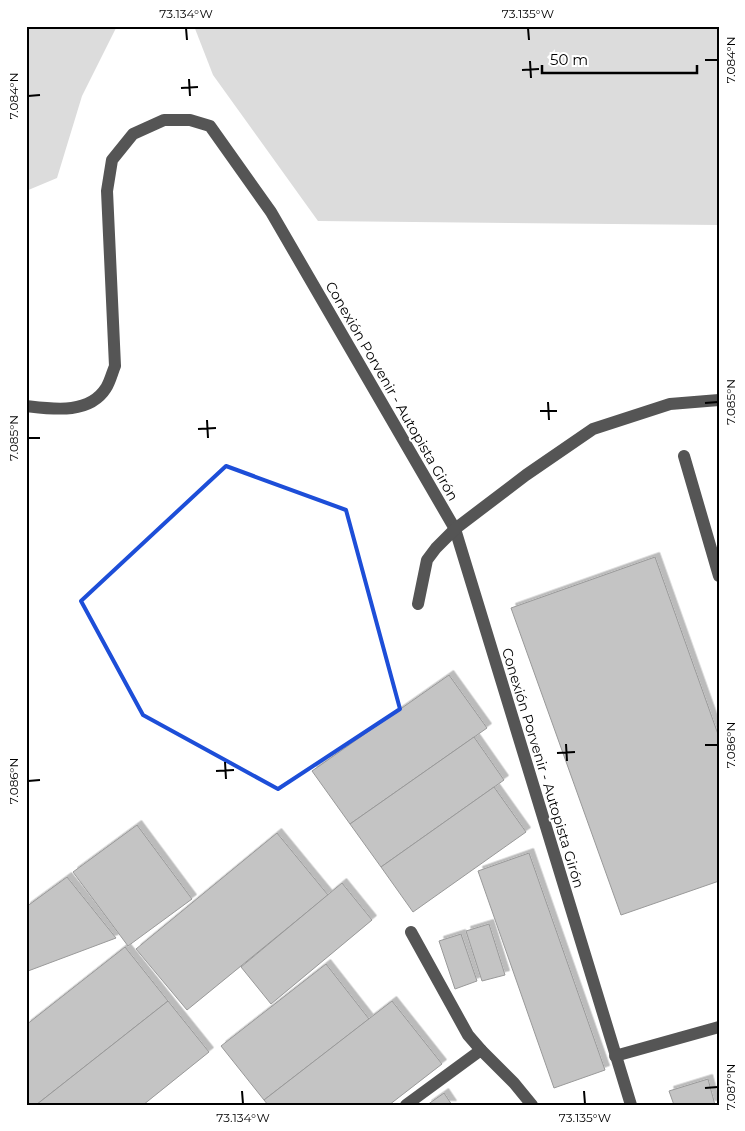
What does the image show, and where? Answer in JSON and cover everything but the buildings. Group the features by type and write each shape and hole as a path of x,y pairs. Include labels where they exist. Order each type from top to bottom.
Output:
{"street":[{"name":"Conexión Porvenir - Autopista Girón","path":"26,406 58,410 90,404 106,389 115,366 108,191 112,160 132,134 164,120 190,120 210,126 271,212 455,529 631,1105"},
{"path":"418,604 428,560 455,529 526,475 593,429 670,404 719,400"},
{"path":"684,456 719,576"},
{"path":"411,932 468,1035 514,1082 532,1105"},
{"path":"615,1056 719,1027"},
{"path":"406,1105 481,1050"}],"highlighted area":[{"path":"226,466 346,510 400,709 278,789 143,715 81,601"}],"shaded area":[{"path":"26,26 117,26 82,96 57,178 26,191"},
{"path":"194,26 719,26 719,225 318,221 213,75"}]}
